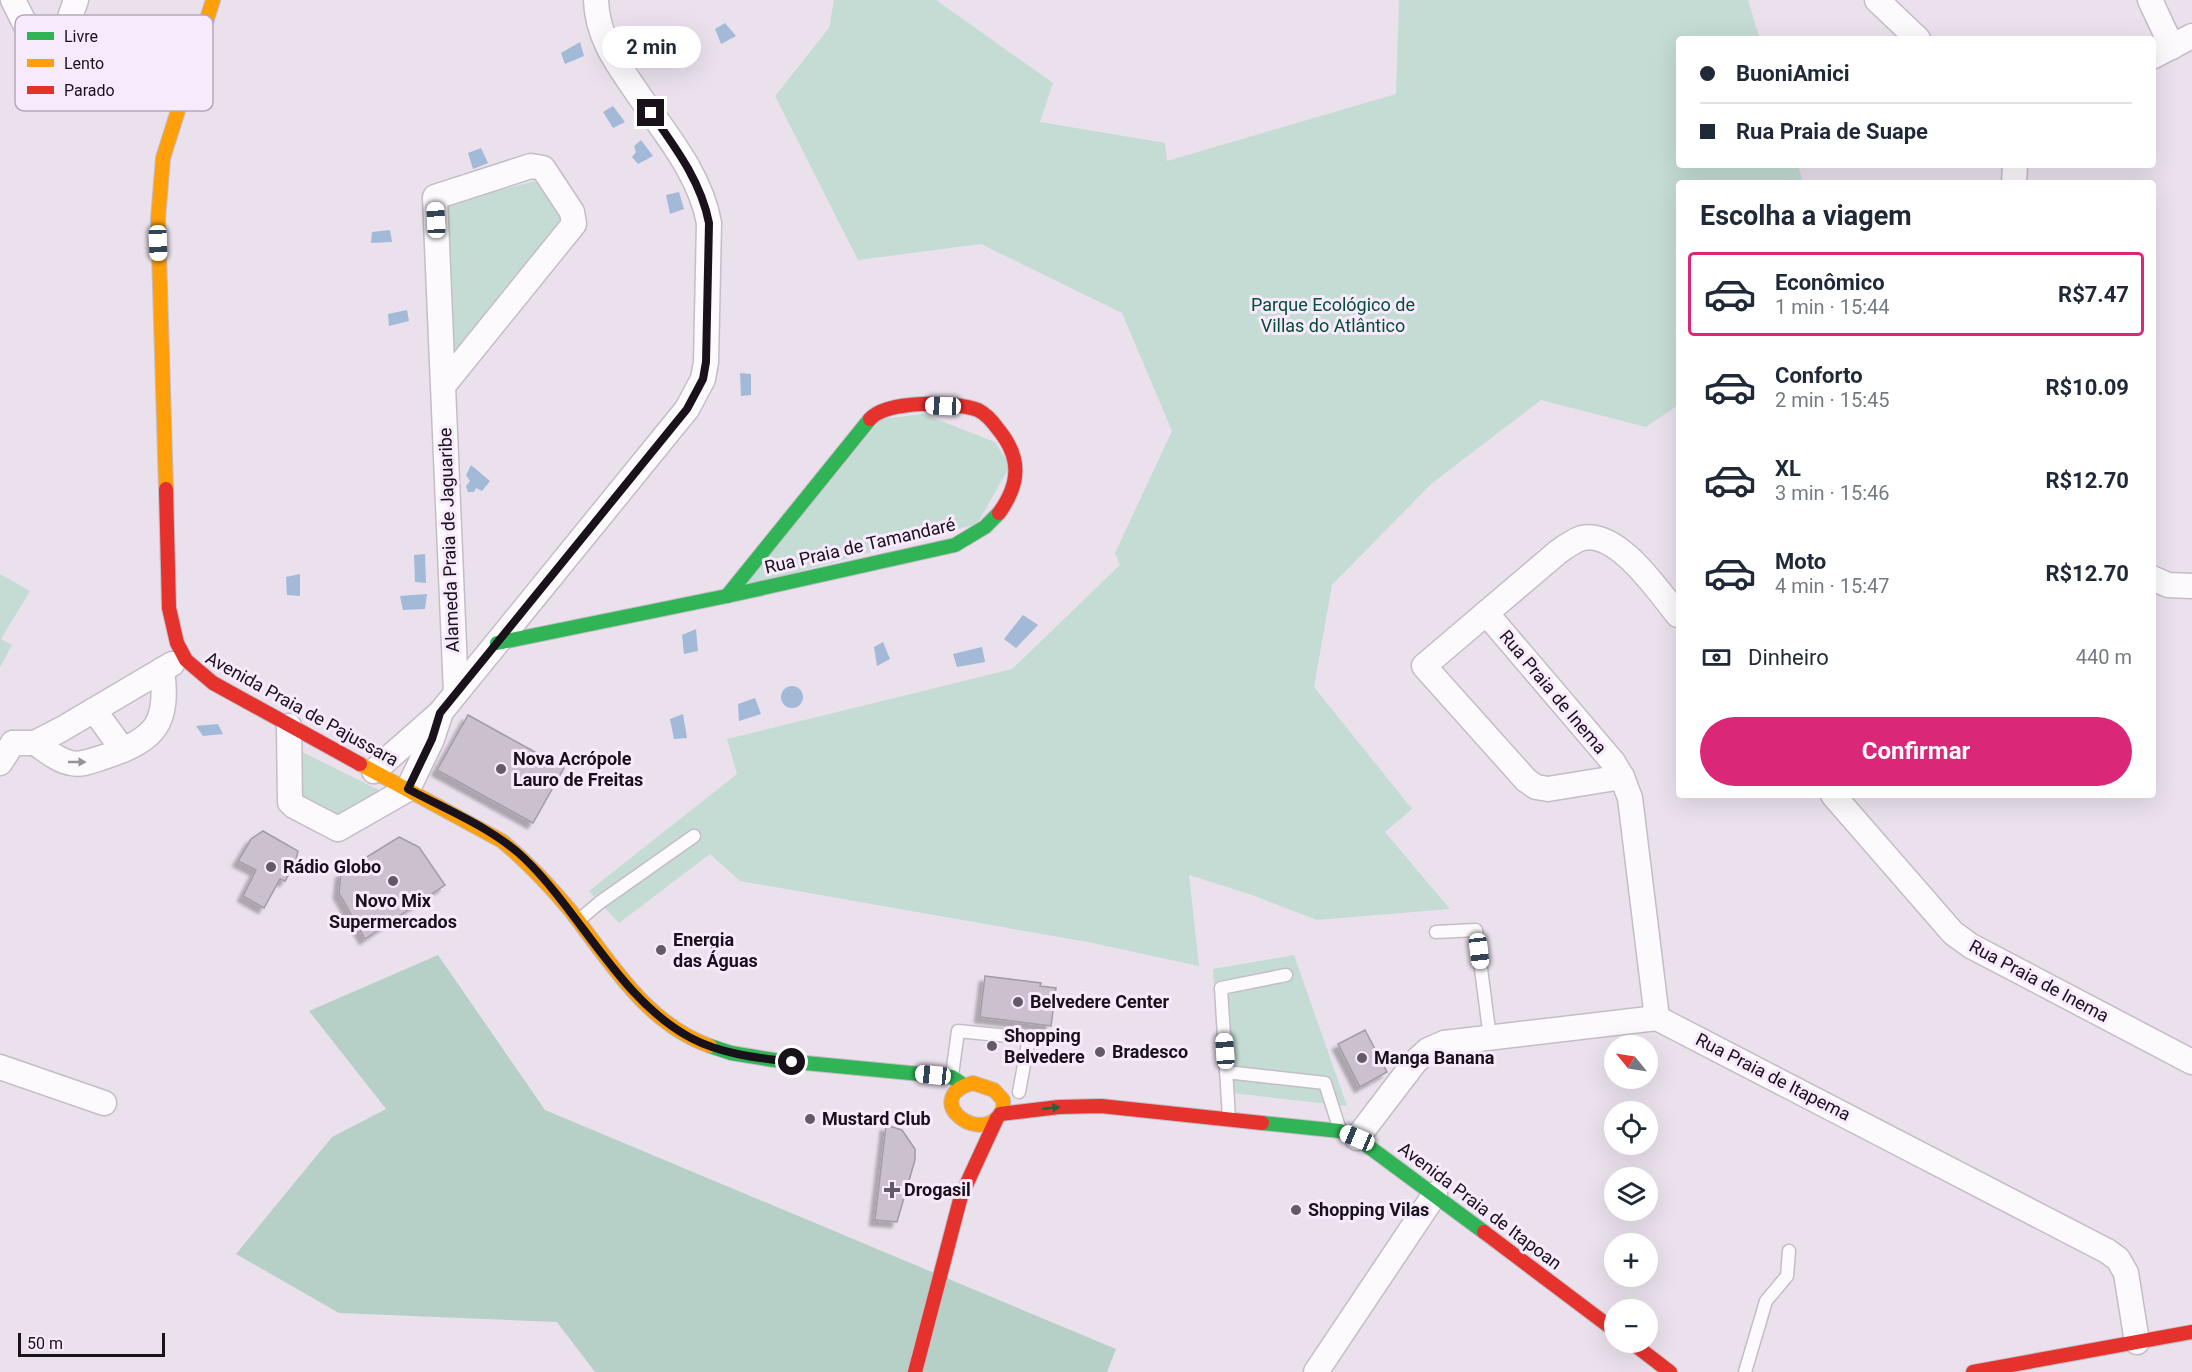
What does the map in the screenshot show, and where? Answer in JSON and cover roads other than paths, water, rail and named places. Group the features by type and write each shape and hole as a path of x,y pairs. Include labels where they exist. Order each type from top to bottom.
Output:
{"street":[{"path":"13,0 20,15"},
{"path":"71,15 76,0"},
{"name":"Avenida Praia de Pajussara","path":"208,15 213,0"},
{"path":"374,771 440,713 687,409 703,379 706,362 709,223 705,202 674,146 604,42 597,17 596,0"},
{"path":"1877,0 1915,36"},
{"path":"2150,0 2172,47"},
{"name":"Avenida Praia de Pajussara","path":"178,111 163,158 158,219 169,608 173,633 182,658 196,672 213,683 481,828 522,856 544,878 633,991 662,1019 691,1038 721,1050 750,1056 957,1081"},
{"name":"Alameda Praia de Jaguaribe","path":"443,386 574,224 572,212 543,168 531,166 435,197 443,386 456,693"},
{"name":"Rua Praia de Tamandaré","path":"497,643 727,596 955,545 978,531 1010,499 1016,486 1017,471 1010,445 988,417 967,407 896,404 882,408 872,416 727,596"},
{"name":"Rua Praia de Inema","path":"1657,1018 1630,798 1622,777 1613,762 1486,613 1570,543 1583,538 1595,538 1620,549 1676,613"},
{"path":"2156,580 2168,585 2192,585"},
{"path":"1486,613 1424,666 1526,780 1536,787 1548,789 1622,777"},
{"path":"0,763 16,738 94,710 182,658"},
{"path":"16,738 72,764 84,763 123,750 153,731 162,718 164,688 162,670"},
{"path":"94,710 123,750"},
{"path":"289,726 290,802 338,829 408,789 432,739 440,713"},
{"name":"Rua Praia de Inema","path":"1836,798 1953,933 1971,946 2192,1062"},
{"path":"1349,1135 1415,1062 1428,1050 1444,1043 1657,1018"},
{"name":"Rua Praia de Itapema","path":"1657,1018 2107,1251 2118,1259 2126,1273 2137,1342"},
{"path":"0,1067 104,1103"},
{"name":"Avenida Praia de Pajussara","path":"862,1069 916,1087"},
{"path":"961,1197 999,1116 1003,1102 994,1088 957,1081 952,1099 952,1110 963,1136"},
{"path":"999,1093 1024,1092"},
{"name":"Avenida Praia de Itapoan","path":"1067,1092 1101,1106"},
{"path":"938,1101 964,1122 979,1124 993,1122 999,1116"},
{"name":"Avenida Praia de Itapoan","path":"999,1116 1059,1107 1101,1106 1229,1119 1349,1135 1435,1194 1604,1322"},
{"path":"915,1372 961,1197 965,1151"},
{"path":"1316,1372 1435,1194"},
{"path":"1977,1372 2010,1369 2192,1332"},
{"path":"1645,1353 1670,1372"}],"lane":[{"path":"578,921 599,903 694,837"},
{"path":"1436,932 1476,930 1490,1038"},
{"path":"1229,1119 1221,988 1286,975"},
{"path":"957,1081 958,1031 1029,1038 1024,1092"},
{"path":"1226,1072 1325,1083 1349,1135"},
{"path":"1745,1372 1766,1301 1787,1276 1789,1251"}],"water":[{"path":"725,23 736,36 721,44 715,29"},
{"path":"580,42 584,56 565,64 561,53"},
{"path":"613,106 625,122 613,128 603,112"},
{"path":"641,140 653,156 638,164 632,157 636,152 634,146"},
{"path":"481,148 488,163 473,169 468,153"},
{"path":"679,192 684,209 670,214 666,195"},
{"path":"390,230 392,242 371,243 372,232"},
{"path":"407,310 409,321 389,326 388,314"},
{"path":"740,373 751,374 751,395 741,396"},
{"path":"471,465 490,481 482,491 476,488 474,492 468,492 466,486 470,481 466,475"},
{"path":"425,554 426,583 415,582 414,555"},
{"path":"300,574 300,596 287,595 286,577"},
{"path":"427,594 425,609 403,610 400,596"},
{"path":"1023,615 1038,625 1016,648 1004,639"},
{"path":"696,629 698,651 684,654 682,635"},
{"path":"883,642 890,659 877,666 874,647"},
{"path":"982,647 985,662 957,667 953,654"},
{"path":"792,686 800,689 803,697 800,705 792,708 784,705 781,697 784,689"},
{"path":"755,698 761,714 739,721 738,704"},
{"path":"683,714 687,738 674,739 670,719"},
{"path":"218,724 223,734 203,736 196,726"}],"place":[{"name":"Nova Acrópole Lauro de Freitas","path":"501,769"},
{"name":"Rádio Globo","path":"271,867"},
{"name":"Novo Mix Supermercados","path":"393,881"},
{"name":"Energia das Águas","path":"661,950"},
{"name":"Belvedere Center","path":"1018,1002"},
{"name":"Shopping Belvedere","path":"992,1046"},
{"name":"Bradesco","path":"1100,1052"},
{"name":"Manga Banana","path":"1362,1058"},
{"name":"Mustard Club","path":"810,1119"},
{"name":"Drogasil","path":"892,1190"},
{"name":"Shopping Vilas","path":"1296,1210"}],"park label":[{"name":"Parque Ecológico de Villas do Atlântico","path":"1333,315"}]}
